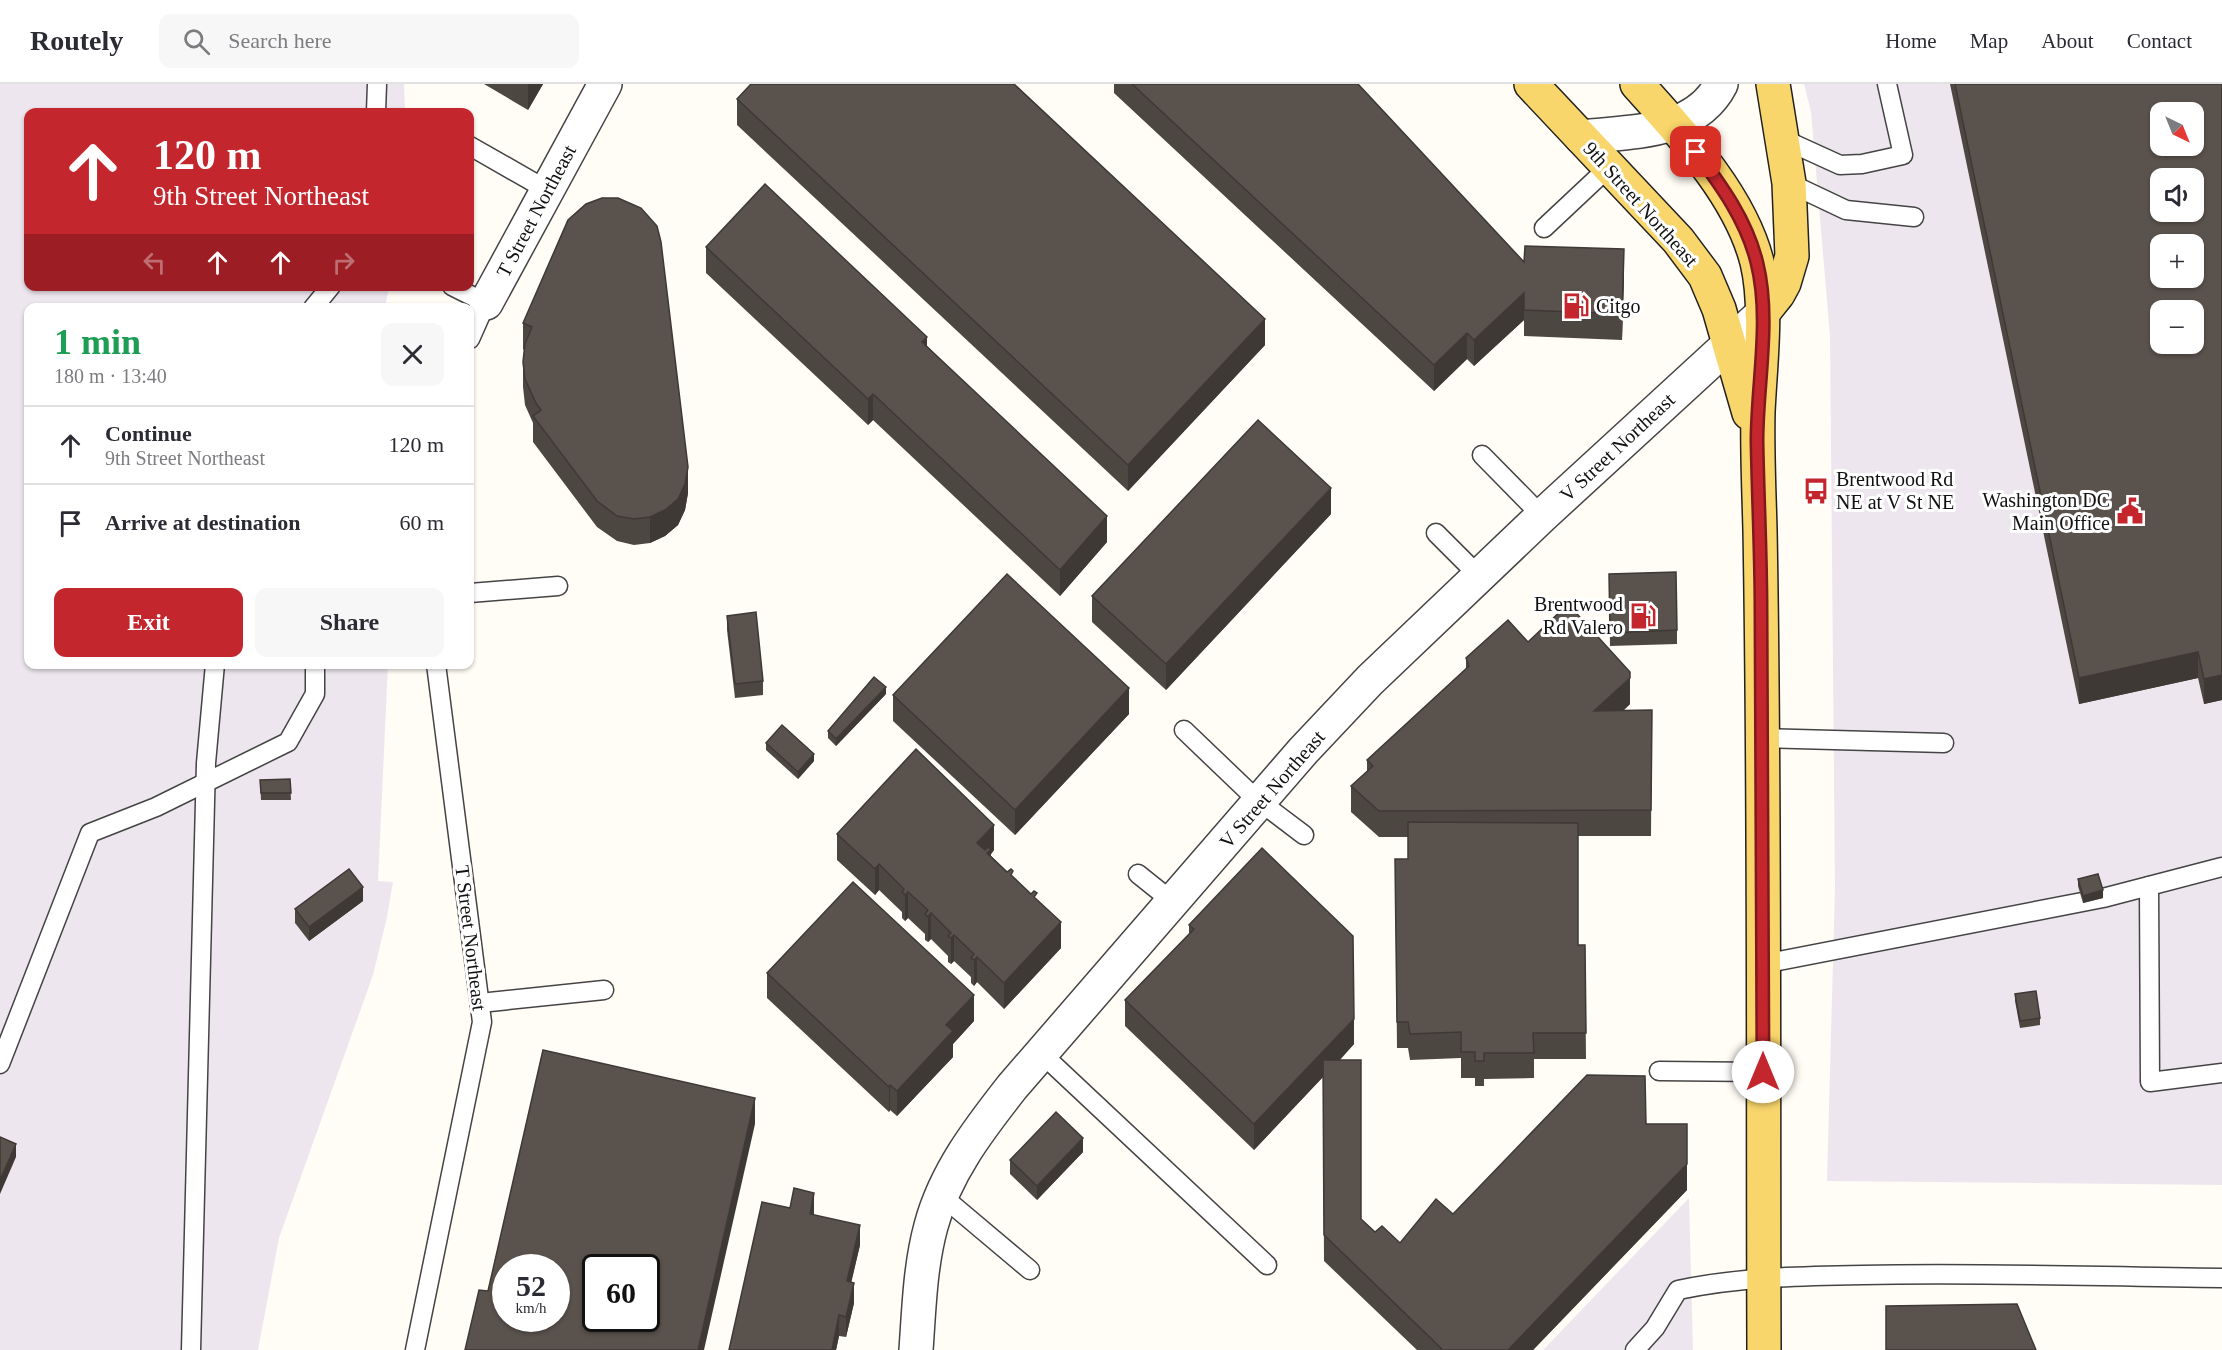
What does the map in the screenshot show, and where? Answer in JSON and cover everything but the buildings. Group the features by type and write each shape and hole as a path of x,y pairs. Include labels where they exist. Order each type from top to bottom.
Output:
{"main road":[{"name":"9th Street Northeast","path":"1531,84 1678,240 1705,276 1730,344 1757,442"},
{"path":"1637,84 1674,125 1719,183 1744,227 1757,262 1760,279 1762,314 1757,442 1761,609 1764,1350"},
{"path":"1762,314 1775,299 1784,283 1792,256 1793,238 1789,183 1773,84"}],"street":[{"name":"T Street Northeast","path":"486,303 604,84"},
{"path":"1581,137 1674,125 1701,108 1721,84"},
{"name":"V Street Northeast","path":"916,1350 924,1258 931,1225 942,1196 971,1142 1041,1053 1311,742 1370,680 1542,516 1762,314"}],"lane":[{"path":"376,84 376,108"},
{"path":"1783,139 1840,165 1862,164 1903,155 1887,84"},
{"path":"474,148 547,189"},
{"path":"1544,228 1609,167"},
{"path":"1789,183 1846,210 1914,217"},
{"path":"318,303 328,291"},
{"path":"462,291 486,303"},
{"name":"T Street Northeast","path":"474,330 486,303"},
{"path":"1482,455 1542,516"},
{"path":"1436,533 1479,576"},
{"path":"474,593 558,586"},
{"path":"191,1350 206,782 215,669"},
{"path":"0,1064 90,833 156,807 288,742 315,694 315,669"},
{"name":"T Street Northeast","path":"415,1350 482,1022 437,669"},
{"path":"1184,730 1260,801 1304,835"},
{"path":"1761,738 1944,743"},
{"path":"1763,964 2103,897 2222,867"},
{"path":"1138,874 1173,902"},
{"path":"2149,886 2150,1082 2222,1073"},
{"path":"480,1003 604,990"},
{"path":"1041,1053 1267,1265"},
{"path":"1659,1071 1763,1072"},
{"path":"942,1196 1030,1270"},
{"path":"1635,1350 1655,1328 1678,1290 1764,1278 1914,1274 2222,1278"}],"shaded area":[{"path":"0,84 404,84 405,108 24,108 24,291 388,291 386,303 24,303 24,669 388,669 378,881 393,882 373,975 279,1238 258,1350 0,1350"},
{"path":"1804,84 2222,84 2222,1185 1827,1181 1835,888 1830,336 1811,112"},
{"path":"1689,1198 1693,1350 1543,1350"}],"place":[{"name":"Citgo","path":"1576,306"},
{"name":"Brentwood Rd NE at V St NE","path":"1816,491"},
{"name":"Washington DC Main Office","path":"2130,511"},
{"name":"Brentwood Rd Valero","path":"1643,616"}],"route":[{"path":"1696,152 1719,183 1744,227 1752,244 1760,279 1762,314 1757,442 1761,609 1763,1072"}]}
